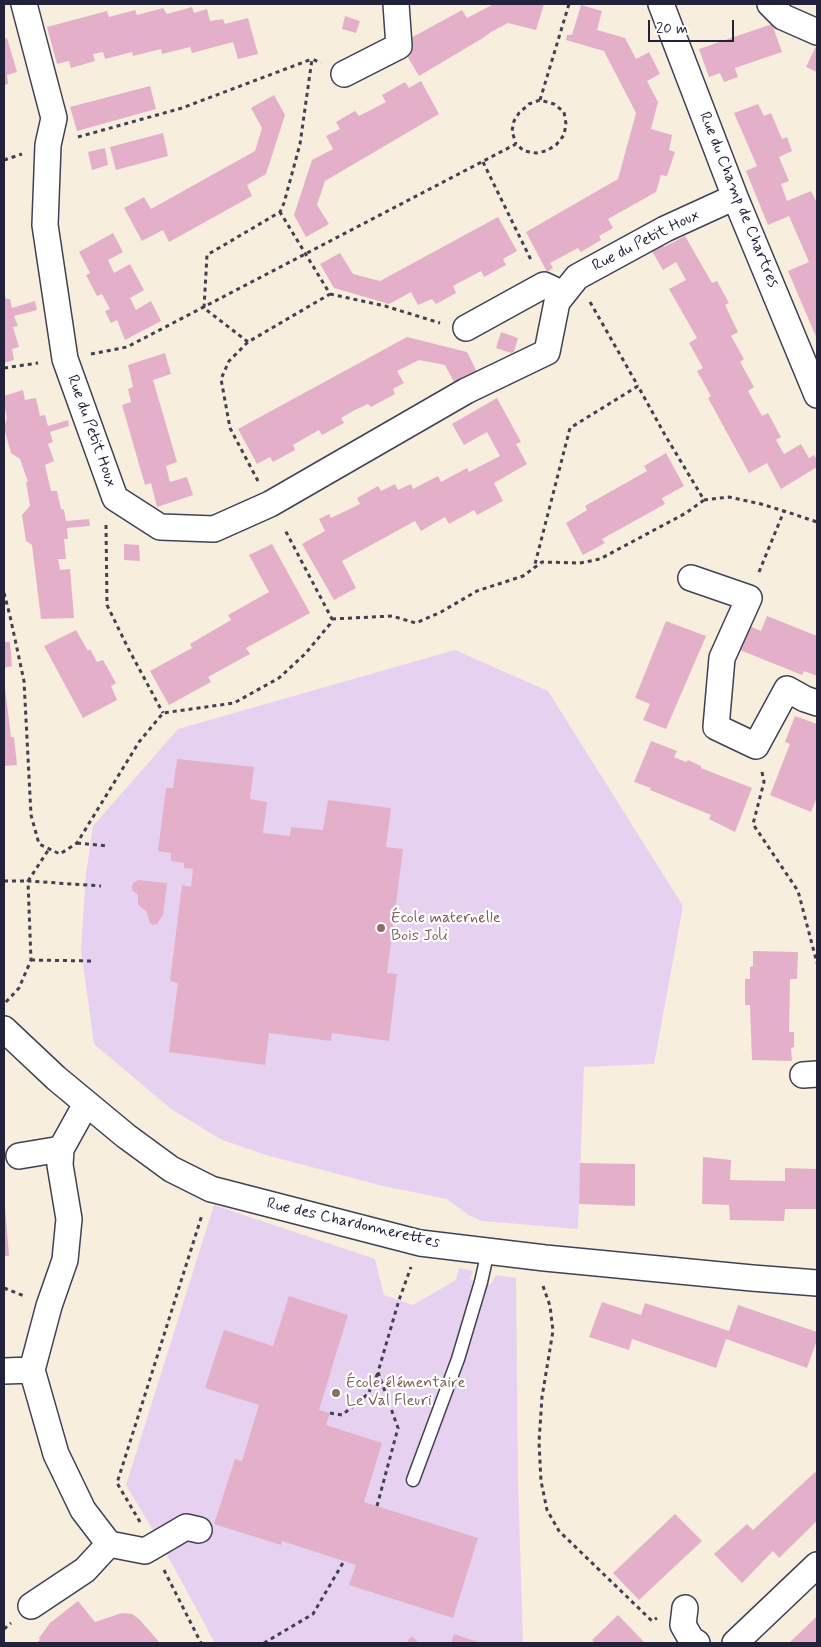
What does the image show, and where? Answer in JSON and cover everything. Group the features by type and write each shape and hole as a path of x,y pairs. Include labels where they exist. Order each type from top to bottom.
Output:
{"street":[{"name":"Rue du Petit Houx","path":"24,4 54,118 48,145 45,225 65,358 115,498 160,527 214,529 270,504 466,391 547,352 561,285"},
{"path":"344,74 398,46 396,4"},
{"name":"Rue du Champ de Chartres","path":"660,4 735,197 817,395"},
{"path":"770,4 783,17 817,32"},
{"name":"Rue du Petit Houx","path":"466,328 561,285 665,228 735,197"},
{"path":"691,578 749,598 722,658 716,727 756,746 787,689 817,703"},
{"name":"Rue des Chardonnerettes","path":"4,1029 86,1104 126,1136 171,1169 211,1189 420,1243 545,1258 817,1283"},
{"path":"86,1104 61,1149 60,1165 69,1219 64,1260 49,1306 32,1370 56,1454 83,1510 108,1544 145,1551 186,1527 199,1530"},
{"path":"20,1156 61,1149"},
{"path":"4,1371 32,1370"},
{"path":"31,1606 85,1570 108,1544"},
{"path":"735,1643 817,1565"},
{"path":"685,1608 683,1625 691,1639 697,1643"}],"lane":[{"path":"412,1480 458,1359 488,1251"}],"path":[{"path":"540,100 569,4"},
{"path":"204,308 207,254 280,212 284,203 300,144 312,59"},
{"path":"4,160 48,145 182,108 312,59 344,74"},
{"path":"540,100 554,104 564,112 566,124 564,135 556,145 546,151 536,153 524,151 516,144 512,131 514,121 519,113 530,104 540,100"},
{"path":"4,368 127,347 516,144"},
{"path":"483,162 561,285 638,386 704,500"},
{"path":"280,212 330,294"},
{"path":"332,619 230,428 221,379 229,361 248,342 330,294 385,306 444,324 466,328"},
{"path":"204,308 248,342"},
{"path":"534,568 570,428 638,386"},
{"path":"332,619 392,616 416,623 441,612 477,592 523,576 542,562 580,563 600,559 686,513 704,500 729,497 761,504 817,522"},
{"path":"115,498 106,518 107,605 163,714"},
{"path":"749,598 784,511"},
{"path":"4,593 24,681 31,815 39,844 60,854 77,843 140,742 163,714 234,703 279,678 305,654 332,619"},
{"path":"756,746 764,782 754,824 798,891 817,964"},
{"path":"77,843 108,846"},
{"path":"4,1005 20,988 31,960 28,881 50,849"},
{"path":"4,880 101,886"},
{"path":"31,960 92,961"},
{"path":"201,1643 144,1528 117,1483 211,1189"},
{"path":"330,1414 342,1415 368,1394 378,1372 399,1300 420,1243"},
{"path":"545,1258 543,1286 550,1306 553,1331 542,1397 539,1442 541,1481 547,1510 559,1531 652,1620 676,1608 685,1608"},
{"path":"377,1506 398,1428 378,1372"},
{"path":"264,1643 313,1614 344,1561"}],"shaded area":[{"name":"École maternelle Bois Joli","path":"455,650 548,691 683,906 654,1064 584,1067 578,1229 482,1221 470,1216 447,1199 383,1186 266,1155 220,1139 171,1109 94,1044 81,950 86,874 93,826 178,729"},
{"name":"École élémentaire Le Val Fleuri","path":"214,1205 375,1259 384,1295 413,1305 456,1280 459,1268 473,1271 470,1279 491,1284 496,1275 516,1278 518,1480 523,1643 215,1643 160,1542 126,1485"}],"building":[{"path":"494,4 544,4 536,30 508,23 419,76 400,44 462,10 467,18"},
{"path":"581,5 602,11 597,30 625,38 636,59 649,52 660,74 647,81 658,102 651,129 672,135 669,150 675,152 667,176 661,175 656,192 608,219 613,228 599,236 601,240 581,252 578,248 550,263 553,268 547,272 526,232 618,179 636,113 604,51 566,40 567,35 572,35"},
{"path":"192,7 194,13 207,9 210,21 223,19 225,24 248,18 258,54 238,59 233,42 192,53 190,47 162,54 161,49 133,56 132,52 105,59 103,52 93,54 95,61 71,68 69,61 57,64 47,27 107,11 109,17 135,10 137,15 163,8 167,14"},
{"path":"345,16 360,21 356,33 342,29"},
{"path":"772,24 782,52 735,68 738,77 724,82 720,73 709,77 699,49"},
{"path":"7,38 17,72 7,75 8,84 4,85 4,39"},
{"path":"817,44 817,72 806,67"},
{"path":"421,81 439,114 325,181 317,205 329,224 306,237 294,215 312,160 333,149 326,136 340,129 336,122 355,111 359,116 386,102 382,95 405,82 409,88"},
{"path":"150,86 156,109 77,131 70,107"},
{"path":"274,95 285,115 266,174 247,185 252,196 169,242 163,230 142,241 124,208 144,197 151,209 255,151 262,128 251,108"},
{"path":"758,104 764,116 771,113 782,139 787,137 792,151 779,157 789,181 781,184 787,201 811,191 817,203 817,339 788,271 809,262 789,216 768,225 746,171 757,166 734,113"},
{"path":"163,133 168,156 116,170 110,147"},
{"path":"105,148 108,165 92,170 88,152"},
{"path":"498,217 517,251 503,259 506,265 484,277 481,271 453,286 456,293 436,304 432,299 418,305 411,292 389,304 334,288 320,264 340,253 353,274 380,281"},
{"path":"113,233 123,252 108,260 114,273 130,264 144,290 130,298 136,310 151,301 161,321 125,340 117,320 111,323 105,311 110,309 102,294 97,296 86,275 90,273 79,252"},
{"path":"685,236 712,283 717,281 729,303 725,305 738,332 731,336 744,359 740,362 754,387 748,391 762,416 768,413 781,437 776,440 784,454 801,444 809,458 814,455 817,460 817,467 781,489 767,463 749,473 708,398 711,396 697,371 703,368 689,343 697,338 669,289 686,280 676,262 663,270 650,248 661,242 664,247"},
{"path":"4,293 6,299 10,299 12,308 35,301 37,310 14,316 18,326 13,327 19,347 12,349 14,360 4,363"},
{"path":"501,332 518,338 514,352 511,353 496,348"},
{"path":"407,337 467,352 477,372 455,384 445,365 419,360 397,371 404,383 393,389 395,394 371,407 368,404 355,410 341,418 344,423 322,435 319,430 293,445 295,450 273,462 270,457 257,464 238,429"},
{"path":"165,353 171,374 153,380 177,462 166,466 170,482 187,477 193,495 157,507 151,483 145,485 122,405 131,402 128,389 133,387 128,365"},
{"path":"23,390 25,400 36,398 40,416 45,415 48,426 68,420 69,426 50,432 53,442 48,444 54,461 45,465 51,491 57,491 66,521 89,519 89,526 67,528 68,539 64,539 66,559 58,559 60,570 70,569 74,618 41,619 32,545 26,541 22,515 30,506 26,482 28,482 20,459 11,453 4,428 7,418 4,396"},
{"path":"497,398 521,442 516,444 527,464 494,483 503,501 477,515 474,510 449,524 445,517 421,531 415,521 342,561 356,588 334,600 302,544 325,531 319,519 329,514 331,518 360,504 357,498 378,486 381,491 395,484 398,490 411,484 413,489 438,476 441,482 467,468 469,472 500,456 487,432 464,445 452,424"},
{"path":"666,453 684,486 662,498 665,504 602,539 605,543 583,555 566,523 587,510 585,506 647,471 644,466"},
{"path":"124,544 139,545 140,561 124,560"},
{"path":"272,544 310,613 246,648 250,654 208,677 211,682 169,705 150,671 192,648 190,644 231,620 228,615 269,592 249,555"},
{"path":"767,616 817,636 817,676 804,671 802,675 735,648 745,624 761,631"},
{"path":"666,621 706,636 666,729 643,720 650,704 635,698"},
{"path":"76,630 97,662 103,660 116,683 111,686 117,700 83,718 44,646"},
{"path":"4,642 10,642 12,666 4,668"},
{"path":"4,688 11,737 14,737 17,765 4,766"},
{"path":"795,716 817,724 817,797 811,812 770,795 790,744 785,742"},
{"path":"651,741 677,751 674,757 686,762 688,760 701,766 701,768 752,788 735,832 709,819 711,815 634,782"},
{"path":"177,759 254,767 250,799 267,802 263,833 290,836 291,827 323,830 328,800 391,808 386,847 403,849 387,973 397,974 389,1041 332,1033 331,1041 269,1033 265,1065 169,1052 178,983 170,981 182,885 191,887 193,869 184,868 184,863 171,861 171,853 158,851 166,788 173,788"},
{"path":"138,880 167,883 163,915 157,924 153,925 150,923 146,911 138,905 138,895 132,890 132,886"},
{"path":"753,951 798,952 797,979 790,979 789,1032 794,1032 794,1047 791,1048 792,1061 752,1060 750,1005 745,1005 745,979 750,979 750,967 753,966"},
{"path":"703,1157 731,1160 730,1180 785,1181 785,1168 817,1169 817,1209 785,1209 784,1221 730,1220 729,1205 702,1204"},
{"path":"580,1163 635,1164 635,1206 579,1204"},
{"path":"5,1207 9,1256 4,1256"},
{"path":"289,1296 348,1315 319,1410 330,1413 326,1425 382,1443 364,1502 478,1538 453,1618 349,1585 356,1565 282,1541 281,1545 214,1524 235,1459 242,1461 259,1405 205,1388 224,1330 273,1346"},
{"path":"602,1302 641,1315 645,1303 729,1331 738,1305 817,1332 817,1340 807,1368 726,1339 716,1368 632,1339 629,1350 589,1337"},
{"path":"815,1472 817,1475 817,1521 779,1558 773,1551 742,1583 714,1554 747,1524 753,1530"},
{"path":"675,1514 702,1541 639,1600 613,1573"},
{"path":"78,1601 95,1622 122,1613 132,1614 139,1619 160,1643 36,1643 40,1640 39,1638 50,1623"},
{"path":"618,1615 645,1643 595,1643 592,1640"},
{"path":"817,1616 817,1643 789,1643 810,1623"},
{"path":"454,1634 481,1643 451,1643"},
{"path":"412,1636 419,1643 406,1643"}],"place":[{"name":"École maternelle Bois Joli","path":"381,928"},
{"name":"École élémentaire Le Val Fleuri","path":"336,1393"}]}
